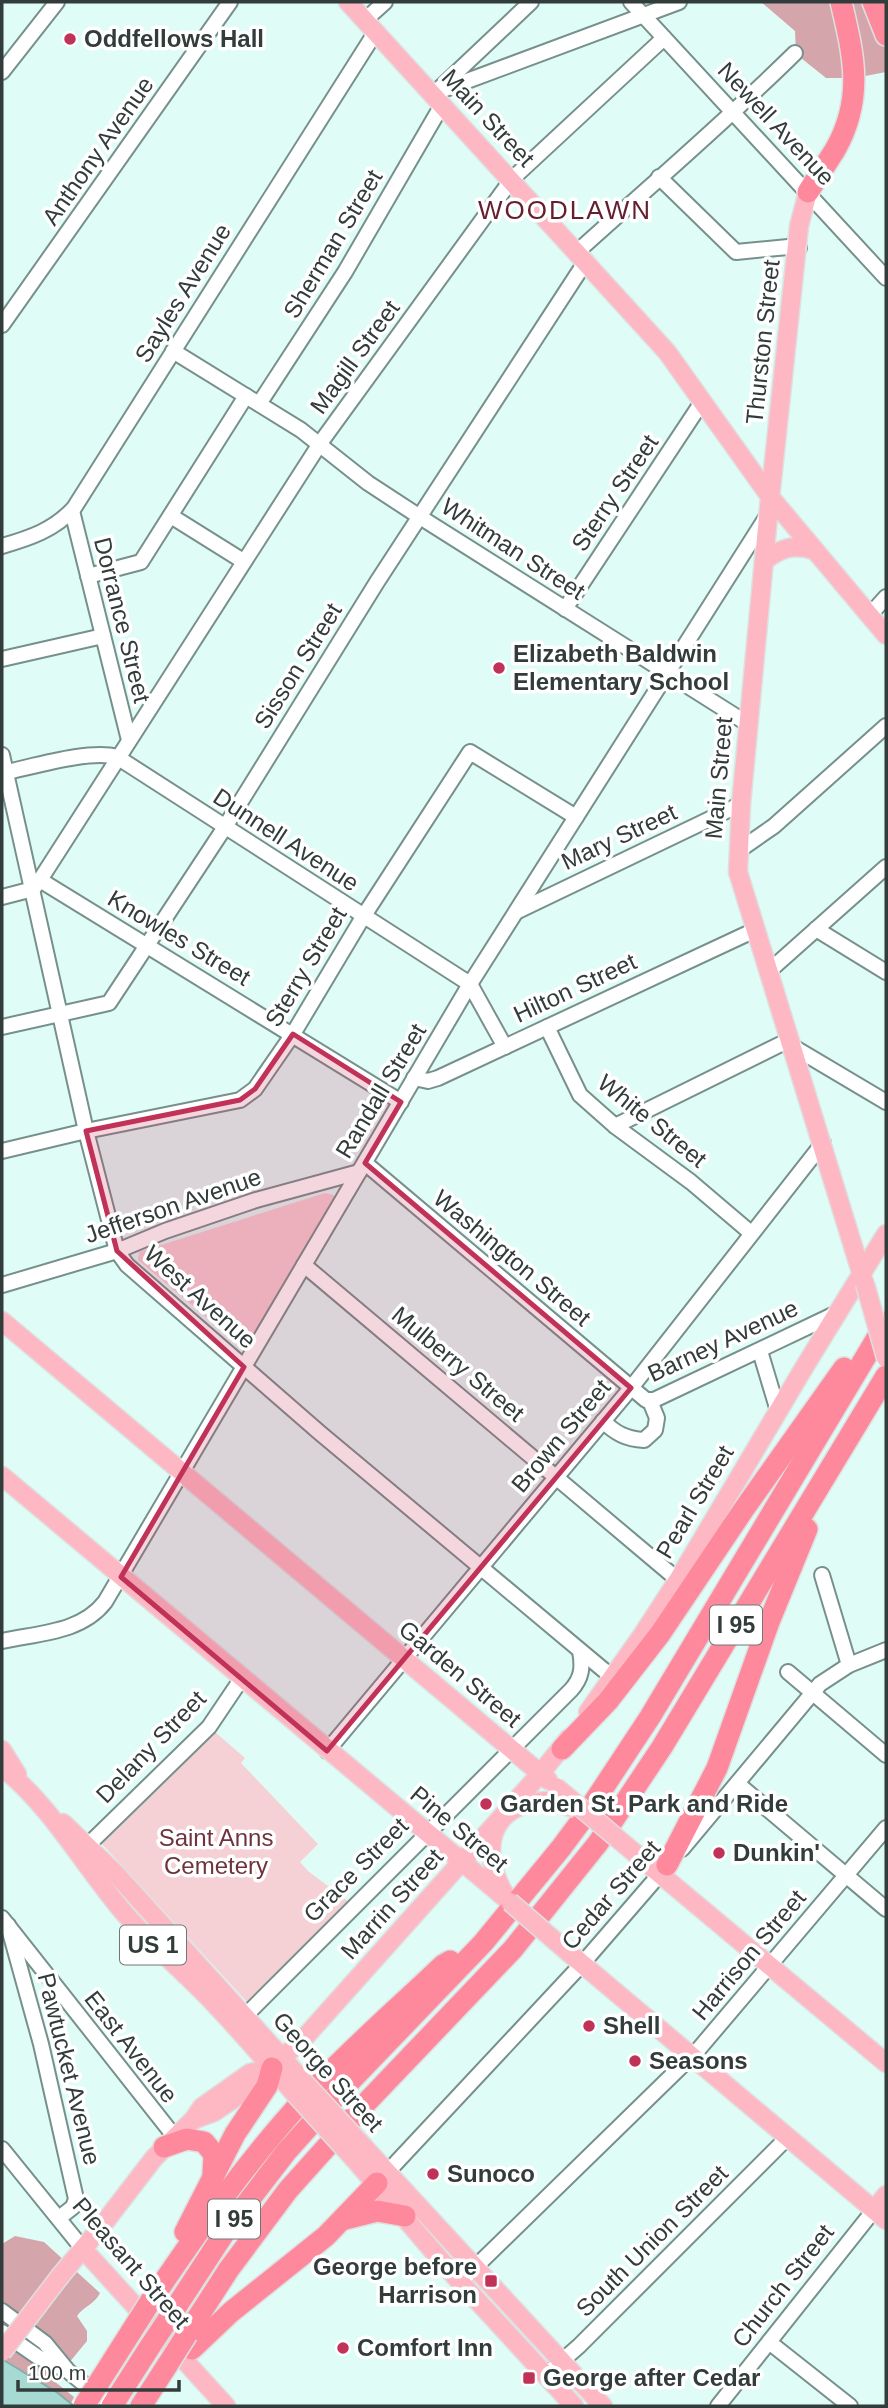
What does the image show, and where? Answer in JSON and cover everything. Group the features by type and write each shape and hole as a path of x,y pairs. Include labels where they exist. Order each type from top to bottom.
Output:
{"highway":[{"path":"808,192 835,150 853,102 853,53 841,2"},
{"path":"873,2 886,35"},
{"path":"562,1749 608,1701 660,1634 744,1509 886,1310"},
{"name":"I 95","path":"112,2406 221,2237 280,2159 483,1942 561,1848 626,1756 886,1323"},
{"name":"I 95","path":"144,2401 189,2341 252,2237 314,2159 500,1963 551,1904 598,1843 662,1747 886,1376"},
{"path":"663,1870 717,1768 776,1604 839,1453"},
{"path":"84,2406 150,2302 230,2188 306,2096 443,1965 483,1942"},
{"path":"150,2302 211,2180 242,2123 264,2091 277,2063"},
{"path":"169,2142 187,2139 204,2142 212,2149 215,2159 211,2180"},
{"path":"189,2341 225,2317 301,2257 343,2220 382,2178"},
{"path":"343,2220 377,2211 405,2216"}],"main road":[{"name":"Main Street","path":"348,2 667,352 750,469 769,506 741,804 738,851 740,883 823,1143 886,1358"},
{"name":"Thurston Street","path":"769,506 799,248 799,226 808,192"},
{"path":"750,469 769,456 776,445"},
{"path":"769,506 814,550 886,635"},
{"path":"764,561 781,548 794,546 814,550"},
{"name":"Pearl Street","path":"562,1749 678,1580 837,1313 863,1280 886,1234"},
{"name":"Garden Street","path":"2,1321 513,1750 540,1774 551,1794"},
{"name":"Pine Street","path":"2,1476 461,1863 487,1873 510,1902 880,2215"},
{"name":"Marrin Street","path":"277,2063 323,2018 562,1749"},
{"name":"US 1","path":"2,1750 22,1783"},
{"name":"George Street","path":"2,1767 88,1845 277,2063 382,2178 476,2268 603,2406"},
{"path":"487,1873 491,1842 501,1817 551,1794 562,1804 591,1816 636,1854 663,1870 770,1966 886,2063"},
{"name":"George Street","path":"48,1811 99,1882 157,1949 240,2021"},
{"path":"157,1949 244,2053 244,2070 230,2086"},
{"path":"2,2352 169,2142 208,2101 250,2073 277,2063"},
{"path":"192,2120 222,2107 257,2083 277,2063"},
{"name":"George Street","path":"382,2178 405,2216 460,2282 574,2406"},
{"name":"Church Street","path":"880,2215 886,2195"},
{"name":"Pleasant Street","path":"83,2249 226,2406"},
{"path":"549,2379 560,2406"}],"street":[{"path":"2,72 57,2"},
{"name":"Anthony Avenue","path":"2,325 230,2"},
{"name":"Sayles Avenue","path":"2,546 34,536 61,523 72,511 173,351 385,2"},
{"name":"Sherman Street","path":"259,404 345,272 437,100 531,2"},
{"name":"Newell Avenue","path":"631,2 886,278"},
{"path":"437,100 679,2"},
{"name":"Magill Street","path":"117,757 319,445 512,179 664,38"},
{"name":"Sisson Street","path":"2,1027 108,1003 225,827 581,256 659,177 735,113 795,53"},
{"path":"659,177 736,252 799,248"},
{"path":"88,576 141,562 246,396 173,351"},
{"name":"Whitman Street","path":"246,396 301,430 368,483 420,517 748,724"},
{"name":"Sterry Street","path":"565,609 702,402"},
{"name":"Randall Street","path":"5,1641 80,1623 100,1608 121,1577 470,984 667,674 769,506"},
{"name":"Dorrance Street","path":"72,511 129,740"},
{"path":"171,516 243,561"},
{"path":"869,616 886,597"},
{"path":"2,659 103,636"},
{"path":"738,851 774,826 886,726"},
{"name":"Sterry Street","path":"2,1152 86,1131 240,1100 255,1089 293,1034 363,917 470,752 576,817"},
{"path":"2,897 36,885 117,757 107,754 91,755 4,772"},
{"name":"West Avenue","path":"2,755 4,772 36,885 60,1014 117,1251 127,1265 244,1367 612,1677"},
{"name":"Dunnell Avenue","path":"117,757 470,984 505,1046"},
{"name":"Mary Street","path":"516,911 741,804"},
{"path":"768,972 886,867"},
{"name":"Knowles Street","path":"36,885 147,946 401,1102"},
{"path":"816,929 886,972"},
{"name":"Hilton Street","path":"414,1078 428,1081 755,930"},
{"name":"White Street","path":"547,1027 580,1095 615,1126 691,1182 751,1233"},
{"path":"615,1126 790,1042 886,1102"},
{"path":"798,1069 817,1061"},
{"name":"Brown Street","path":"327,1751 631,1388 823,1143"},
{"name":"Jefferson Avenue","path":"2,1285 117,1251 164,1231 362,1167"},
{"name":"Washington Street","path":"362,1167 631,1388"},
{"name":"Mulberry Street","path":"304,1265 678,1580"},
{"name":"Barney Avenue","path":"631,1388 646,1401 650,1401 837,1313"},
{"path":"760,1351 778,1410"},
{"path":"603,1421 616,1433 632,1440 644,1440 655,1430 657,1418 650,1401"},
{"path":"822,1575 849,1665"},
{"name":"Cedar Street","path":"382,2178 582,1964 828,1677 886,1650"},
{"name":"Grace Street","path":"240,2021 579,1681 582,1665 580,1651"},
{"path":"788,1672 886,1755"},
{"name":"Delany Street","path":"88,1845 209,1727 242,1678"},
{"path":"738,1784 886,1909"},
{"name":"Harrison Street","path":"460,2282 692,2056 886,1828"},
{"name":"East Avenue","path":"4,1926 59,1991 169,2142"},
{"name":"Pawtucket Avenue","path":"4,1926 41,2044 76,2199 74,2207 59,2218"},
{"path":"30,2008 35,1997 43,1990 59,1991"},
{"name":"South Union Street","path":"549,2379 566,2366 788,2137"},
{"name":"Pleasant Street","path":"2,2149 83,2249"},
{"name":"Church Street","path":"718,2406 769,2342 880,2215"},
{"path":"2,2311 33,2333 68,2371 112,2406"},
{"path":"2,2332 48,2362 68,2371"},
{"path":"23,2347 33,2333"},
{"path":"769,2342 850,2406"}],"highlighted area":[{"path":"293,1034 401,1102 365,1163 631,1388 327,1751 121,1577 244,1367 117,1251 86,1131 240,1100 255,1089"}],"green space":[{"path":"325,1193 333,1195 337,1201 254,1341 248,1345 240,1345 138,1260 139,1252"},
{"name":"Saint Anns Cemetery","path":"215,1732 245,1758 241,1763 318,1844 300,1862 349,1902 248,2003 102,1844"}],"shaded area":[{"path":"761,2 873,2 886,34 886,72 855,78 826,78 796,54 795,31"},
{"path":"15,2236 44,2242 100,2293 77,2316 87,2331 87,2341 54,2381 74,2397 71,2403 2,2358 2,2244"}],"water":[{"path":"2,2359 58,2393 74,2406 2,2406"}],"place":[{"name":"Oddfellows Hall","path":"70,39"},
{"name":"Elizabeth Baldwin Elementary School","path":"499,668"},
{"name":"Garden St. Park and Ride","path":"486,1804"},
{"name":"Dunkin'","path":"719,1853"},
{"name":"Shell","path":"589,2026"},
{"name":"Seasons","path":"635,2061"},
{"name":"Sunoco","path":"433,2174"},
{"name":"George before Harrison","path":"491,2281"},
{"name":"Comfort Inn","path":"343,2348"},
{"name":"George after Cedar","path":"529,2378"}],"district":[{"name":"WOODLAWN","path":"565,210"}]}
